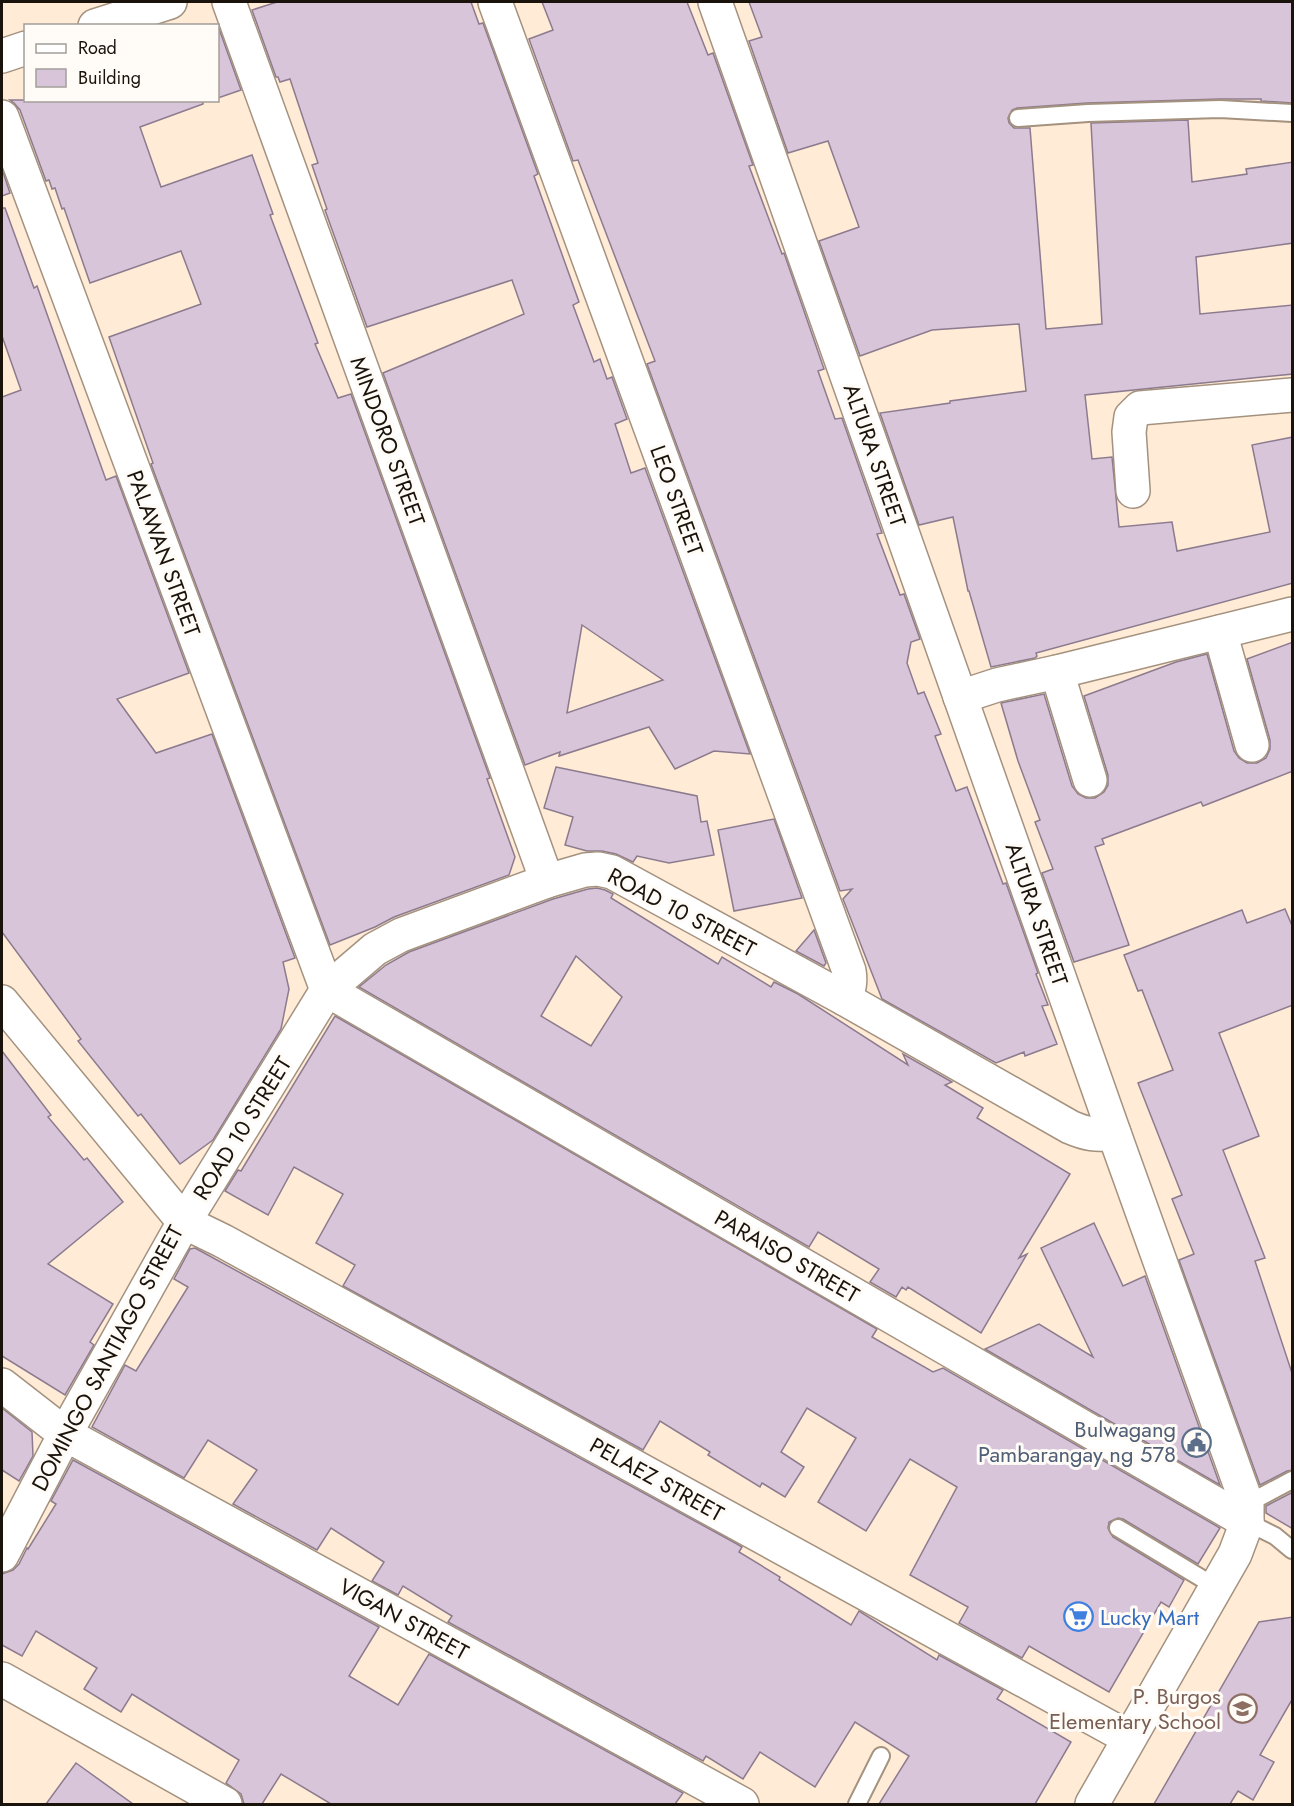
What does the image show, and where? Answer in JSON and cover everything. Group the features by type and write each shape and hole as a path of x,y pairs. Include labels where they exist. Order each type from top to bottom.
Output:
{"street":[{"path":"101,24 170,2"},
{"name":"MINDORO STREET","path":"229,2 547,881"},
{"name":"LEO STREET","path":"495,2 849,971 850,988 844,999"},
{"name":"ALTURA STREET","path":"715,2 1247,1513"},
{"path":"2,56 24,49"},
{"name":"PALAWAN STREET","path":"2,117 327,990"},
{"path":"1133,490 1129,432 1131,417 1140,408 1293,395"},
{"path":"960,697 997,685 1293,614"},
{"path":"1220,632 1252,745"},
{"path":"1057,672 1090,780"},
{"name":"ROAD 10 STREET","path":"184,1222 327,990 375,949 401,935 547,881 585,870 598,869 612,872 844,999 1070,1127 1086,1134 1114,1133"},
{"name":"PARAISO STREET","path":"327,990 1247,1513"},
{"name":"DOMINGO SANTIAGO STREET","path":"2,1002 184,1222 65,1434 2,1555"},
{"name":"PELAEZ STREET","path":"184,1222 1129,1738"},
{"name":"VIGAN STREET","path":"2,1385 65,1434 742,1804"},
{"path":"1092,1804 1235,1554 1247,1513"},
{"path":"2,1678 225,1804"}],"lane":[{"path":"1018,118 1088,113 1220,109 1293,112"},
{"path":"1293,1480 1247,1513 1293,1551"},
{"path":"1118,1528 1216,1587"},
{"path":"857,1804 881,1756"}],"building":[{"path":"277,2 471,2 479,24 483,23 538,174 534,176 579,302 573,305 594,362 600,359 607,379 612,377 627,419 615,424 631,473 645,468 750,754 714,751 675,769 649,727 559,756 560,752 525,765 383,373 524,314 512,280 367,327 325,210 327,209 312,165 318,163 290,79 280,82 276,77 252,10","holes":["582,625 663,680 567,713"]},
{"path":"542,2 687,2 708,55 713,53 753,165 749,166 782,254 784,253 824,369 818,371 835,419 842,418 882,533 877,534 900,595 904,594 920,639 911,642 907,663 918,694 924,692 941,734 935,736 956,791 967,787 1003,884 1006,883 1038,973 1036,974 1048,1005 1042,1006 1057,1044 1025,1056 1024,1052 996,1063 882,999 843,899 852,889 840,891 647,364 655,361 578,160 573,161 529,39 553,30"},
{"path":"749,2 1293,2 1293,103 1261,101 1261,99 1220,99 1087,103 1017,108 1012,110 1008,118 1014,128 1030,128 1046,329 1102,324 1091,123 1188,120 1192,182 1247,174 1246,169 1293,162 1293,243 1196,257 1200,314 1293,305 1293,374 1085,395 1092,459 1112,457 1119,527 1172,522 1177,551 1270,532 1252,445 1293,437 1293,583 1036,653 1035,658 991,667 968,591 953,517 919,525 880,413 1026,391 1019,324 932,330 860,356 819,241 859,227 828,141 788,153 749,41 762,37"},
{"path":"219,29 241,90 219,98"},
{"path":"10,100 24,100 24,102 203,102 203,104 140,127 161,187 252,155 273,214 270,215 318,343 315,344 338,398 351,394 490,778 487,779 515,857 509,875 394,917 330,945 151,464 153,463 109,337 201,304 181,251 90,283 64,208 62,209 55,188 52,189 49,180 46,181 20,110"},
{"path":"2,169 10,193 2,196"},
{"path":"2,208 5,208 34,288 37,286 106,480 116,476 189,673 117,699 156,753 212,734 295,958 283,962 289,989 281,1029 213,1140 180,1164 141,1114 138,1116 78,1041 81,1039 2,932 2,397 21,390 2,336"},
{"path":"1293,642 1293,771 1203,806 1201,802 1102,839 1104,844 1095,847 1129,945 1074,962 1042,873 1053,869 1035,822 1040,820 1018,761 1001,703 1044,694 1072,786 1078,794 1086,798 1095,798 1104,792 1108,785 1108,775 1084,696 1176,662 1207,654 1234,751 1247,763 1257,763 1266,758 1270,749 1270,740 1247,659"},
{"path":"556,767 697,796 701,822 707,821 714,855 669,863 637,856 633,862 616,854 587,851 565,845 573,817 544,808"},
{"path":"774,819 802,898 734,911 718,830"},
{"path":"597,888 613,894 611,898 718,964 722,957 771,987 774,982 798,994 908,1065 903,1054 952,1082 945,1085 983,1108 977,1118 1070,1174 1019,1258 1027,1254 981,1333 908,1287 906,1290 902,1287 896,1297 870,1282 879,1269 818,1232 809,1247 359,987 386,965 409,952 553,899","holes":["576,956 622,997 591,1046 541,1016"]},
{"path":"1285,909 1293,928 1293,1005 1219,1033 1259,1136 1223,1150 1265,1258 1255,1261 1293,1376 1293,1470 1260,1485 1179,1260 1194,1254 1172,1199 1182,1195 1138,1083 1173,1070 1142,990 1138,991 1124,955 1242,910 1247,923"},
{"path":"814,930 826,963 824,966 796,951"},
{"path":"335,1016 877,1329 872,1337 933,1372 943,1368 1220,1528 1198,1564 1123,1519 1118,1518 1109,1522 1108,1528 1113,1537 1184,1580 1169,1607 1161,1602 1109,1692 1029,1646 1022,1658 959,1623 968,1607 910,1575 957,1487 910,1459 866,1531 818,1502 856,1438 807,1408 781,1452 804,1467 785,1497 762,1483 760,1487 708,1455 710,1452 660,1421 643,1450 343,1286 355,1265 316,1243 343,1194 294,1167 268,1215 225,1191 238,1170 241,1171"},
{"path":"2,1051 51,1115 48,1117 84,1160 87,1158 123,1202 48,1264 113,1304 90,1342 94,1345 65,1395 2,1356"},
{"path":"1094,1223 1123,1286 1145,1276 1220,1485 985,1349 1039,1324 1093,1357 1041,1248"},
{"path":"195,1248 737,1544 742,1547 739,1552 851,1625 859,1611 937,1660 939,1655 1003,1690 997,1699 1071,1742 1035,1804 879,1804 909,1756 855,1722 815,1787 760,1752 743,1779 706,1756 703,1761 448,1622 452,1616 403,1586 398,1595 372,1581 384,1562 331,1528 317,1550 233,1504 257,1470 208,1440 184,1478 92,1427 125,1365 136,1371 188,1287 174,1279 190,1249"},
{"path":"2,1408 32,1432 33,1456 19,1481 2,1470"},
{"path":"73,1460 379,1627 349,1676 398,1705 429,1654 683,1793 675,1804 331,1804 281,1774 262,1804 244,1804 241,1794 226,1783 239,1760 132,1694 121,1712 84,1689 97,1668 36,1631 22,1656 2,1645 2,1574 13,1570 19,1564 56,1504 51,1501"},
{"path":"1293,1492 1293,1529 1266,1513 1266,1506"},
{"name":"P. Burgos Elementary School","path":"1293,1617 1293,1698 1260,1755 1274,1762 1253,1800 1238,1791 1230,1804 1154,1804 1259,1622"},
{"path":"76,1763 133,1804 46,1804"}],"place":[{"name":"Bulwagang Pambarangay ng 578","path":"1197,1442"},
{"name":"Lucky Mart","path":"1079,1617"},
{"name":"P. Burgos Elementary School","path":"1242,1709"}]}
